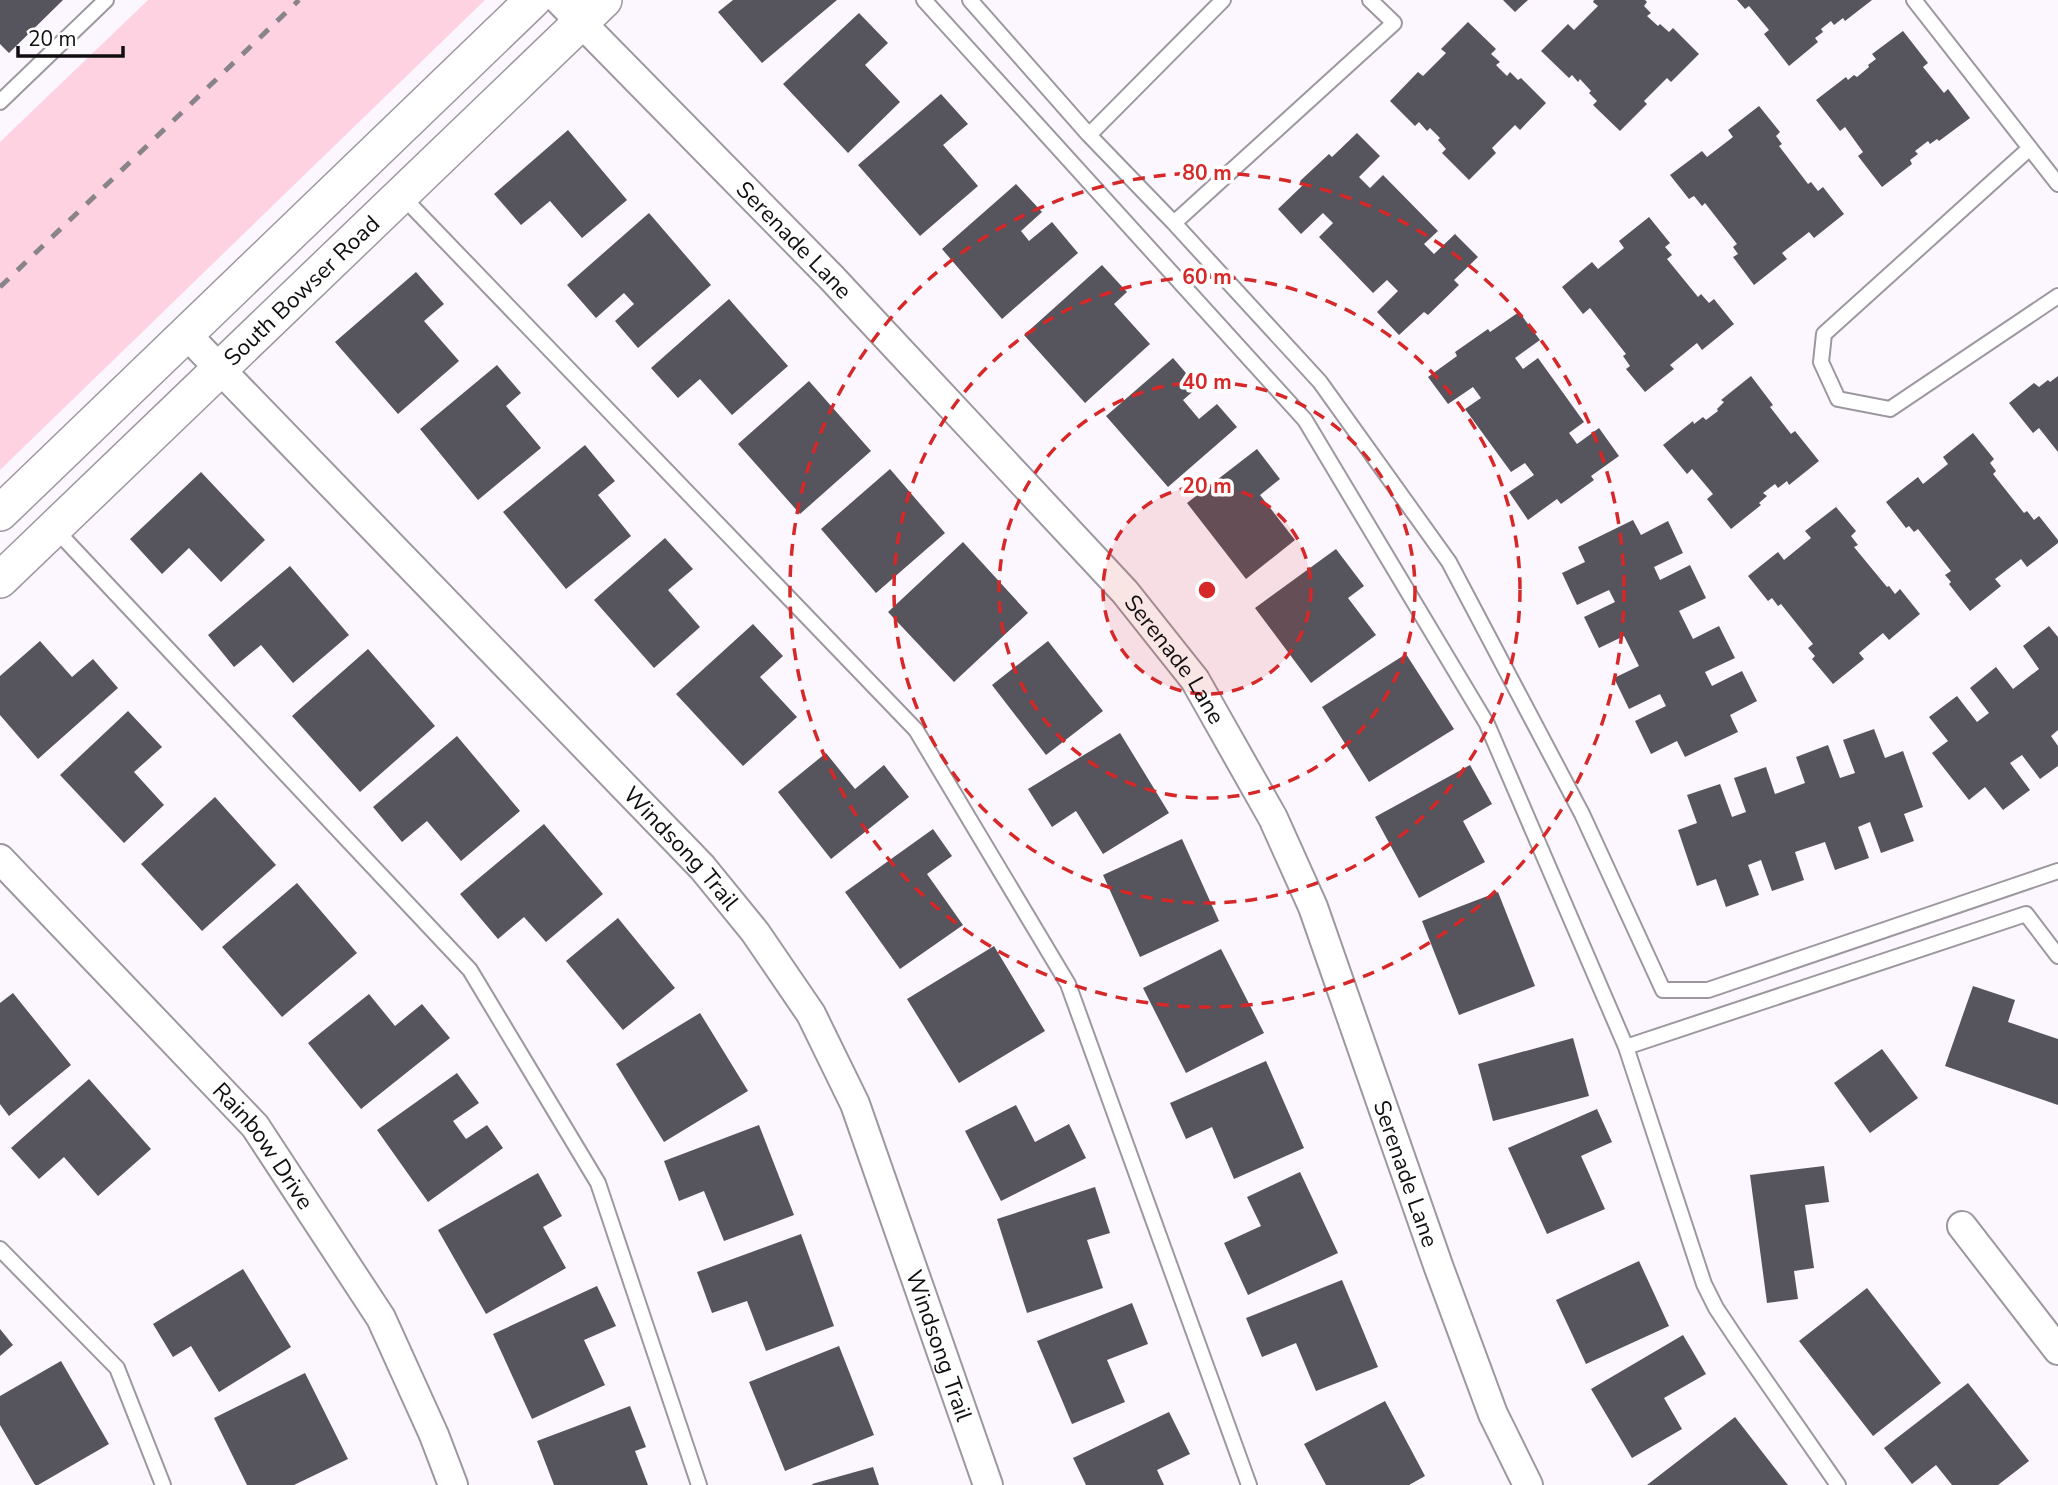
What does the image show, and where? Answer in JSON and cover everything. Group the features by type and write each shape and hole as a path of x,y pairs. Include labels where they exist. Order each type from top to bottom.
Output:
{"street":[{"path":"0,513 533,0"},
{"name":"South Bowser Road","path":"0,580 401,195 581,7"},
{"name":"Serenade Lane","path":"581,7 1125,592 1195,680 1273,818 1313,907 1434,1255 1493,1414 1528,1485"},
{"name":"Windsong Trail","path":"186,334 702,867 769,952 811,1014 855,1104 988,1485"},
{"name":"Rainbow Drive","path":"0,859 255,1126 381,1318 434,1435 453,1485"},
{"path":"1962,1226 2058,1350"}],"lane":[{"path":"0,102 106,0"},
{"path":"925,0 1306,419 1488,724 1626,1047 1704,1284 1716,1308 1838,1485"},
{"path":"970,0 1089,135 1320,382 1449,562 1582,814 1662,990 1708,990 2058,871"},
{"path":"1089,135 1223,0"},
{"path":"1174,223 1394,23 1370,0"},
{"path":"1914,0 2058,184"},
{"path":"2030,148 1824,334 1821,362 1838,399 1890,409 2058,296"},
{"path":"401,195 916,730 1068,984 1249,1485"},
{"path":"55,529 470,970 598,1183 699,1485"},
{"path":"1626,1047 2026,914 2058,956"},
{"path":"0,1248 117,1368 163,1485"}],"shaded area":[{"path":"148,0 485,0 0,470 0,142"}],"building":[{"path":"0,0 63,0 9,53 0,44"},
{"path":"733,0 837,0 762,63 718,12"},
{"path":"1503,0 1528,0 1515,12"},
{"path":"1594,0 1645,0 1647,2 1644,6 1651,13 1647,16 1669,32 1673,28 1699,54 1671,82 1667,78 1644,101 1647,104 1620,131 1593,105 1597,101 1580,79 1578,82 1572,75 1569,78 1541,51 1568,24 1574,30 1598,6"},
{"path":"1737,0 1872,0 1845,21 1843,18 1834,25 1831,21 1815,38 1818,42 1789,66 1764,34 1769,30 1749,6 1745,9"},
{"path":"859,13 888,43 865,65 900,102 848,153 783,84"},
{"path":"1468,22 1496,49 1491,54 1500,62 1496,65 1507,76 1510,72 1518,80 1521,78 1546,103 1520,130 1515,125 1492,148 1496,153 1469,180 1442,153 1446,149 1430,128 1427,131 1419,122 1415,126 1390,101 1418,72 1423,76 1446,53 1441,49"},
{"path":"1903,31 1928,63 1923,67 1944,93 1948,89 1970,118 1939,141 1937,139 1930,144 1928,141 1915,151 1918,154 1910,160 1912,164 1882,187 1858,156 1863,152 1845,127 1840,131 1816,100 1846,77 1848,80 1854,75 1857,77 1876,59 1872,54"},
{"path":"941,94 968,124 943,145 978,186 920,236 858,165"},
{"path":"1759,106 1780,132 1776,136 1782,144 1779,146 1808,184 1811,182 1818,191 1823,187 1844,214 1814,238 1809,232 1782,253 1787,259 1754,285 1733,257 1738,254 1733,247 1737,244 1705,203 1702,206 1694,196 1689,199 1670,175 1702,151 1707,157 1733,137 1728,130"},
{"path":"568,130 627,200 582,238 550,201 521,225 494,194"},
{"path":"1357,133 1380,156 1359,177 1370,188 1383,175 1438,231 1424,244 1434,254 1455,234 1478,257 1454,280 1459,285 1428,315 1424,312 1399,335 1377,312 1398,291 1387,280 1373,293 1319,237 1333,223 1323,213 1301,234 1278,209 1303,185 1300,181 1329,154 1332,157"},
{"path":"1016,184 1042,212 1021,231 1029,241 1052,222 1078,253 1002,319 942,249"},
{"path":"649,213 711,285 638,348 615,321 634,304 624,293 596,318 567,285"},
{"path":"1649,217 1670,243 1665,247 1672,255 1667,259 1698,297 1701,294 1709,303 1714,299 1734,324 1702,350 1697,343 1670,365 1674,369 1645,392 1626,369 1630,366 1623,356 1626,354 1590,308 1583,314 1562,287 1592,262 1598,269 1624,248 1619,241"},
{"path":"1102,265 1127,292 1114,304 1150,344 1085,403 1024,335"},
{"path":"416,272 444,304 424,321 459,361 398,414 335,342"},
{"path":"729,299 788,366 732,415 700,379 678,398 651,368"},
{"path":"1519,312 1540,340 1515,358 1523,369 1538,358 1584,422 1569,433 1577,444 1599,428 1619,456 1591,476 1594,480 1561,504 1557,499 1528,520 1509,492 1534,475 1525,463 1511,472 1465,409 1481,398 1473,387 1448,404 1428,377 1457,356 1455,352"},
{"path":"1173,358 1198,387 1183,400 1199,419 1217,404 1237,427 1168,487 1106,416"},
{"path":"497,365 521,393 506,406 541,448 478,500 420,429"},
{"path":"1751,376 1791,434 1795,431 1819,461 1789,485 1787,481 1778,488 1775,484 1763,493 1767,496 1759,503 1761,505 1731,529 1707,499 1713,494 1692,469 1687,474 1663,445 1693,421 1694,424 1703,417 1706,420 1718,411 1724,402 1721,400"},
{"path":"2058,376 2058,452 2039,428 2033,433 2009,403 2034,383 2039,387"},
{"path":"809,381 871,451 800,514 738,444"},
{"path":"1973,433 1994,459 1990,463 1996,471 1993,474 2024,513 2027,511 2034,520 2039,516 2058,543 2027,567 2021,559 1995,579 2001,586 1970,611 1949,584 1951,582 1945,575 1951,571 1918,529 1914,532 1909,526 1906,528 1886,502 1918,477 1923,484 1948,464 1943,457"},
{"path":"585,445 615,481 598,495 631,536 566,589 503,512"},
{"path":"1257,449 1280,479 1260,495 1295,540 1246,579 1187,503"},
{"path":"890,469 945,533 876,593 821,529"},
{"path":"201,472 265,540 221,582 189,548 162,574 130,539"},
{"path":"1836,507 1856,531 1851,536 1858,545 1854,547 1887,587 1895,594 1900,589 1920,614 1889,640 1883,633 1859,653 1864,659 1833,684 1812,659 1815,656 1808,648 1813,644 1781,604 1778,606 1772,598 1768,601 1748,576 1778,552 1784,560 1811,538 1805,531"},
{"path":"1633,520 1641,535 1668,521 1683,553 1654,567 1660,580 1690,565 1706,598 1679,611 1693,639 1719,626 1735,658 1705,672 1712,686 1742,671 1757,701 1730,715 1738,732 1685,757 1677,741 1651,754 1635,721 1666,706 1660,694 1629,709 1614,678 1639,666 1624,636 1599,648 1584,617 1615,602 1609,590 1577,605 1562,573 1585,562 1578,547"},
{"path":"665,538 693,569 668,590 700,627 654,668 594,600"},
{"path":"963,542 1028,613 954,682 888,612"},
{"path":"1336,549 1364,586 1348,598 1376,635 1311,683 1255,608"},
{"path":"290,566 349,635 293,683 261,645 234,667 208,635"},
{"path":"753,624 783,656 760,677 797,717 743,766 676,694"},
{"path":"2049,626 2058,637 2058,730 2051,736 2058,746 2058,766 2040,779 2022,755 2010,763 2030,790 2003,810 1985,787 1969,800 1932,753 1948,741 1929,717 1957,696 1977,722 1989,713 1970,688 1996,667 2013,689 2039,669 2023,646"},
{"path":"40,641 72,677 93,659 118,688 38,759 0,715 0,676"},
{"path":"1048,641 1103,711 1046,755 992,685"},
{"path":"368,649 435,726 360,792 292,716"},
{"path":"1406,654 1454,729 1369,782 1322,707"},
{"path":"128,711 162,747 134,772 164,805 124,843 60,775"},
{"path":"1874,729 1885,758 1903,751 1923,807 1904,814 1914,841 1881,853 1870,822 1858,827 1869,858 1835,870 1825,842 1795,852 1804,880 1772,891 1761,860 1748,865 1759,895 1726,907 1716,879 1697,886 1678,830 1697,823 1687,795 1720,784 1732,817 1746,812 1734,778 1766,767 1775,794 1805,783 1796,757 1828,745 1840,778 1855,773 1843,740"},
{"path":"1120,733 1169,813 1103,854 1076,811 1052,827 1028,789"},
{"path":"457,736 520,811 461,861 427,821 402,842 373,807"},
{"path":"826,753 855,789 884,765 909,797 831,859 778,792"},
{"path":"1470,765 1492,804 1463,821 1485,862 1419,898 1375,817"},
{"path":"215,797 276,865 202,931 141,864"},
{"path":"544,824 603,894 546,942 524,917 498,939 460,894"},
{"path":"933,829 952,856 927,874 963,925 900,969 845,892"},
{"path":"1182,839 1219,921 1140,957 1103,875"},
{"path":"297,883 357,953 282,1017 222,947"},
{"path":"1498,892 1535,986 1459,1015 1422,921"},
{"path":"618,918 675,988 623,1030 566,961"},
{"path":"994,946 1045,1031 959,1083 907,999"},
{"path":"1221,949 1264,1033 1186,1073 1143,988"},
{"path":"1973,986 2015,1000 2008,1022 2058,1039 2058,1105 1945,1066"},
{"path":"13,993 71,1065 9,1116 0,1104 0,1003"},
{"path":"369,994 395,1026 422,1004 450,1038 361,1109 308,1043"},
{"path":"700,1013 748,1091 664,1142 616,1064"},
{"path":"1573,1038 1589,1096 1493,1121 1478,1064"},
{"path":"1882,1049 1918,1098 1870,1133 1834,1083"},
{"path":"1266,1061 1304,1148 1234,1179 1212,1127 1186,1139 1170,1103"},
{"path":"457,1073 479,1103 453,1121 466,1139 487,1125 503,1148 428,1202 377,1130"},
{"path":"89,1079 151,1149 98,1196 64,1157 39,1179 11,1148"},
{"path":"1016,1105 1035,1142 1069,1124 1086,1158 1001,1201 965,1131"},
{"path":"1597,1109 1612,1142 1581,1156 1605,1209 1547,1234 1508,1148"},
{"path":"759,1125 794,1215 724,1241 704,1191 679,1201 664,1161"},
{"path":"1824,1166 1829,1202 1805,1205 1814,1268 1794,1271 1798,1299 1767,1303 1750,1175"},
{"path":"1300,1172 1338,1253 1248,1295 1224,1243 1261,1226 1247,1197"},
{"path":"538,1173 562,1216 543,1227 566,1268 486,1314 438,1230"},
{"path":"1095,1187 1110,1233 1087,1240 1103,1288 1027,1313 997,1219"},
{"path":"801,1234 834,1326 766,1351 747,1301 712,1313 697,1272"},
{"path":"1639,1261 1669,1326 1586,1364 1556,1300"},
{"path":"243,1269 291,1347 219,1392 191,1346 173,1357 153,1324"},
{"path":"1342,1280 1378,1367 1316,1391 1296,1343 1262,1357 1246,1318"},
{"path":"597,1286 616,1326 584,1340 605,1385 532,1419 493,1334"},
{"path":"1867,1288 1941,1383 1873,1436 1799,1341"},
{"path":"1132,1303 1148,1344 1107,1360 1125,1402 1072,1424 1037,1341"},
{"path":"0,1329 13,1345 0,1356"},
{"path":"1683,1335 1706,1374 1664,1398 1682,1429 1632,1458 1591,1389"},
{"path":"839,1346 874,1435 785,1471 749,1382"},
{"path":"61,1361 109,1444 35,1485 0,1425 0,1396"},
{"path":"305,1373 348,1459 294,1485 247,1485 214,1418"},
{"path":"1968,1383 2029,1461 1998,1485 1952,1485 1936,1465 1912,1484 1884,1448"},
{"path":"1385,1401 1425,1476 1409,1485 1326,1485 1304,1444"},
{"path":"630,1406 646,1447 635,1451 648,1485 554,1485 537,1441"},
{"path":"1169,1412 1190,1454 1157,1470 1164,1485 1086,1485 1073,1458"},
{"path":"1735,1417 1788,1485 1647,1485"},
{"path":"873,1467 879,1485 812,1484"}],"railway":[{"path":"0,287 299,0"}]}
